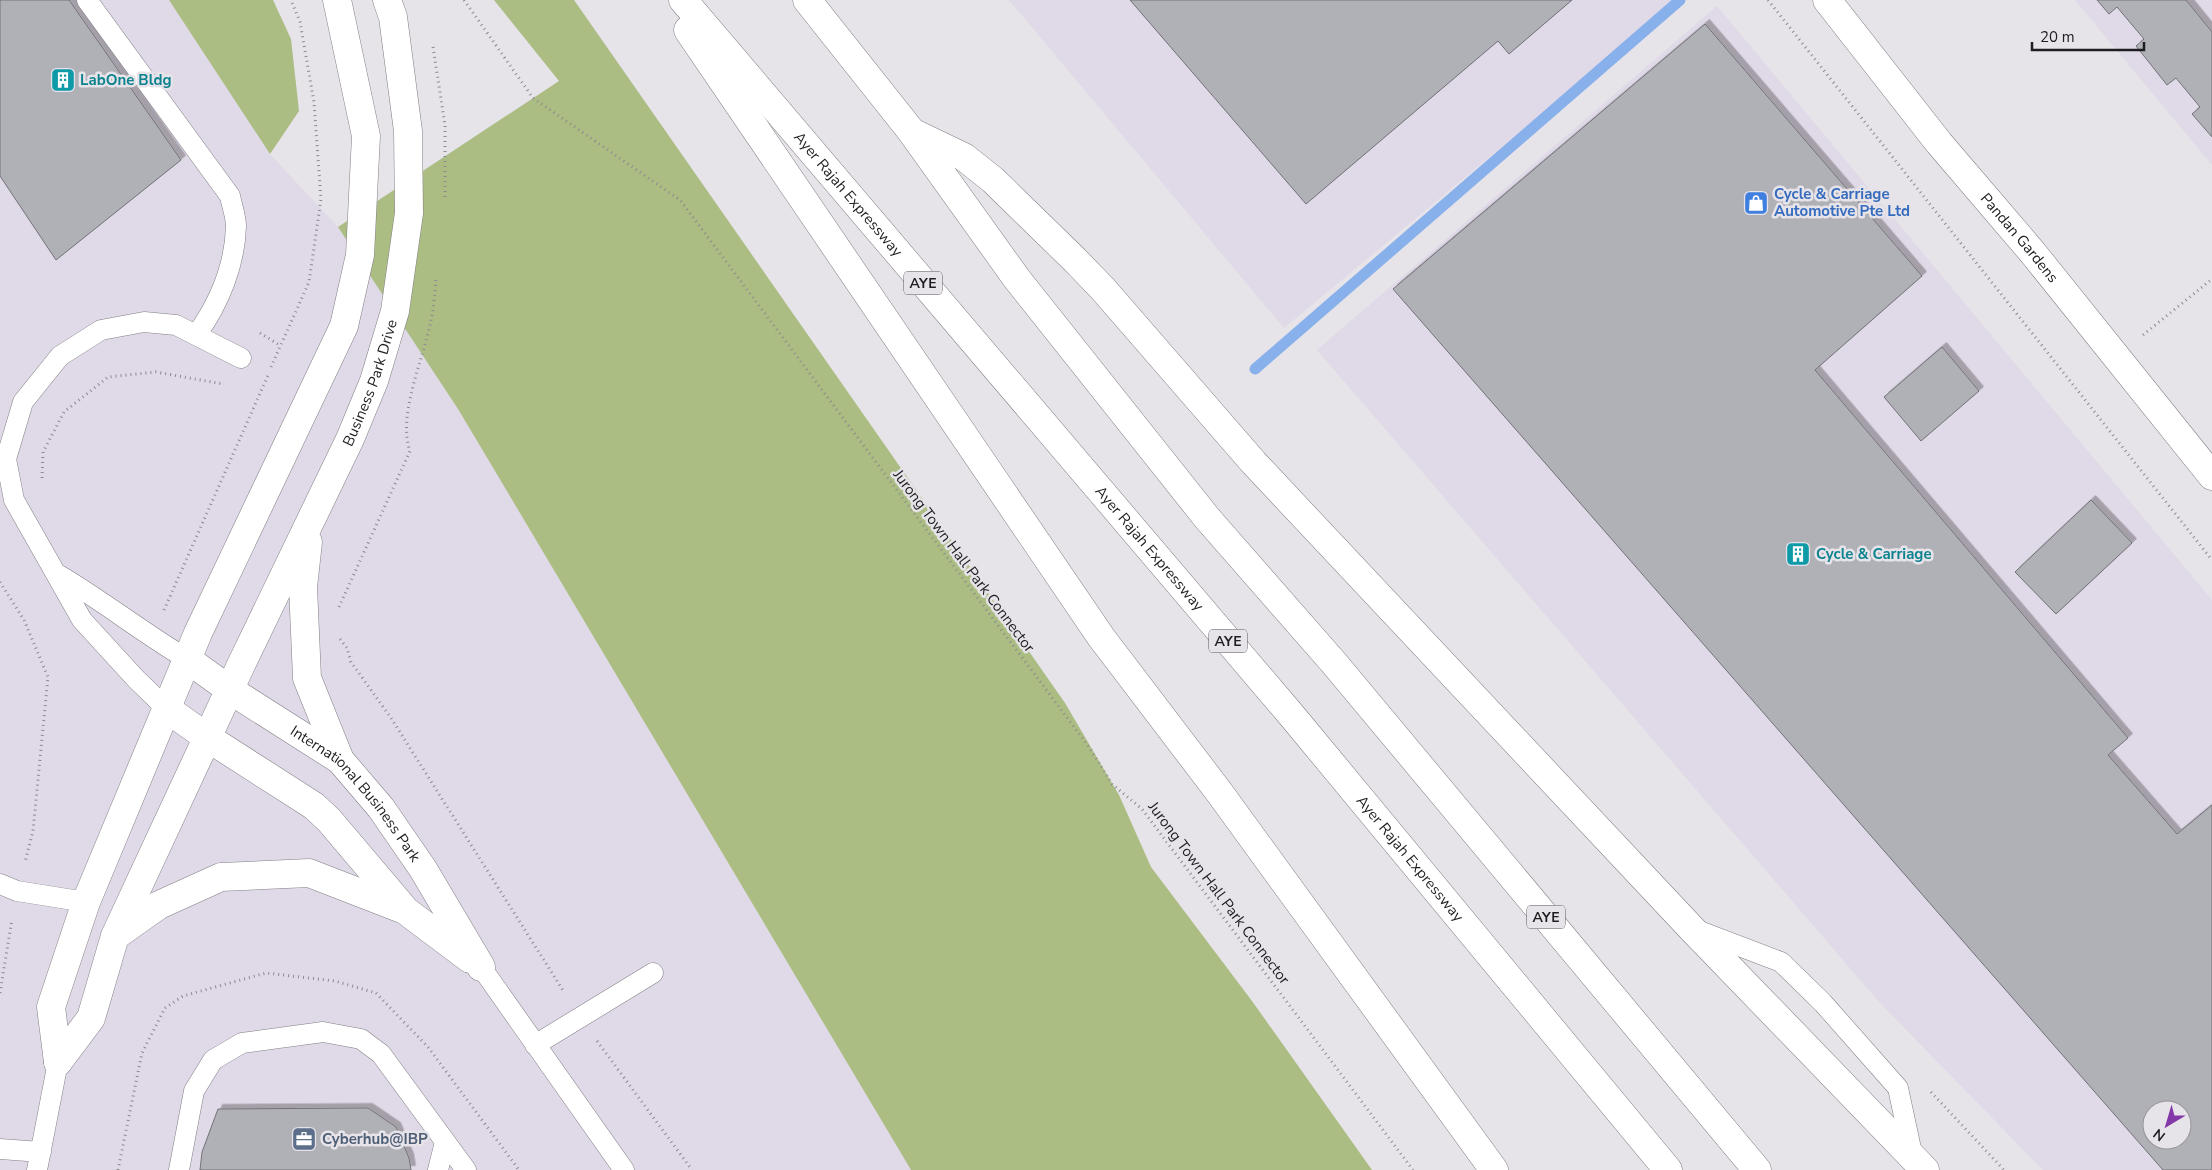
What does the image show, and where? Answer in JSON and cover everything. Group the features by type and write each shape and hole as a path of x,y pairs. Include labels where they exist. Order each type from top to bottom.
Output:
{"main road":[{"path":"58,1062 51,1007 86,902 187,658 344,326 360,255 366,136 337,0"},
{"name":"Business Park Drive","path":"208,738 311,521 374,381 395,311 409,213 408,131 393,17 386,0"},
{"path":"668,0 1101,636 1219,792 1494,1170"},
{"name":"Ayer Rajah Expressway","path":"683,0 1293,717 1668,1170"},
{"name":"AYE","path":"807,0 910,131 1017,279 1207,518 1340,671 1757,1170"},
{"name":"Pandan Gardens","path":"1826,0 1939,143 2033,253 2212,476"},
{"path":"910,131 964,157 986,174 1075,260 1103,289 1254,462 1692,929 1919,1164"},
{"path":"311,521 303,587 307,678 340,760"},
{"name":"International Business Park","path":"187,658 230,690 340,760 381,808 423,869 481,967"},
{"name":"International Business Park","path":"167,709 208,738 314,806 329,820 406,911 481,967"},
{"path":"58,1062 90,1018 115,936 208,738"},
{"path":"115,936 159,905 221,877 309,873 406,911"}],"lane":[{"path":"87,0 230,196 236,226 229,269 214,311 197,334"},
{"path":"167,709 136,679 82,620 59,575 32,533 14,500 6,459 22,402 60,356 101,330 144,322 176,325 241,358"},
{"path":"59,575 96,597 152,638 187,658"},
{"path":"8,888 86,902"},
{"path":"1692,929 1781,962 1823,1002 1898,1088 1919,1164"},
{"name":"International Business Park","path":"481,967 624,1170"},
{"path":"535,1045 653,973"},
{"path":"179,1170 194,1091 213,1060 242,1043 323,1032 361,1039 381,1054 466,1170"},
{"path":"0,1148 39,1161 58,1062"},
{"path":"438,1170 445,1142"}],"path":[{"path":"156,608 163,612 309,282 321,199 314,102 300,22 291,0"},
{"name":"Jurong Town Hall Park Connector","path":"464,0 533,98 680,200 1089,747 1112,784 1142,809 1413,1170"},
{"path":"1768,0 2212,560"},
{"path":"2116,358 2212,279"},
{"path":"43,484 44,452 64,412 108,377 156,372 227,385 241,358"},
{"path":"338,608 410,451 405,438 413,392"},
{"path":"0,582 24,620 48,678 33,831 8,888 0,992"},
{"path":"336,632 347,648 351,662 391,718 580,1018 692,1170"},
{"path":"1925,1085 2004,1170"}],"shaded area":[{"path":"0,0 169,0 270,154 338,227 458,409 911,1170 0,1170"},
{"path":"1009,0 1678,0 1284,328"},
{"path":"2075,0 2212,0 2212,165"},
{"name":"Cycle & Carriage","path":"1717,6 2212,600 2212,1170 2043,1170 1881,1004 1317,350"}],"green space":[{"path":"169,0 273,0 291,39 299,111 270,154"},
{"path":"494,0 574,0 1065,703 1119,795 1151,867 1252,1001 1372,1170 911,1170 458,409 338,227 559,81"}],"building":[{"name":"LabOne Bldg","path":"0,0 69,0 181,160 56,260 0,176"},
{"path":"1130,0 1572,0 1509,54 1498,41 1306,204"},
{"path":"2097,0 2186,0 2212,32 2212,137 2192,114 2200,107 2176,78 2167,85 2136,46 2144,39 2117,7 2109,14"},
{"name":"Cycle & Carriage","path":"1705,24 1922,276 1815,370 2128,738 2108,755 2177,834 2212,805 2212,1170 2163,1170 2146,1150 2192,1150 2192,1100 2142,1100 2142,1146 1393,289"},
{"path":"1942,347 1979,391 1921,441 1884,397"},
{"path":"2091,500 2132,543 2056,614 2015,572"},
{"name":"Cyberhub@IBP","path":"368,1108 396,1127 409,1158 411,1170 200,1170 202,1152 218,1109"}],"waterway":[{"path":"1255,369 1680,0"}],"place":[{"name":"LabOne Bldg","path":"63,80"},
{"name":"Cycle & Carriage Automotive Pte Ltd","path":"1756,203"},
{"name":"Cycle & Carriage","path":"1798,554"},
{"name":"Cyberhub@IBP","path":"304,1139"}]}
